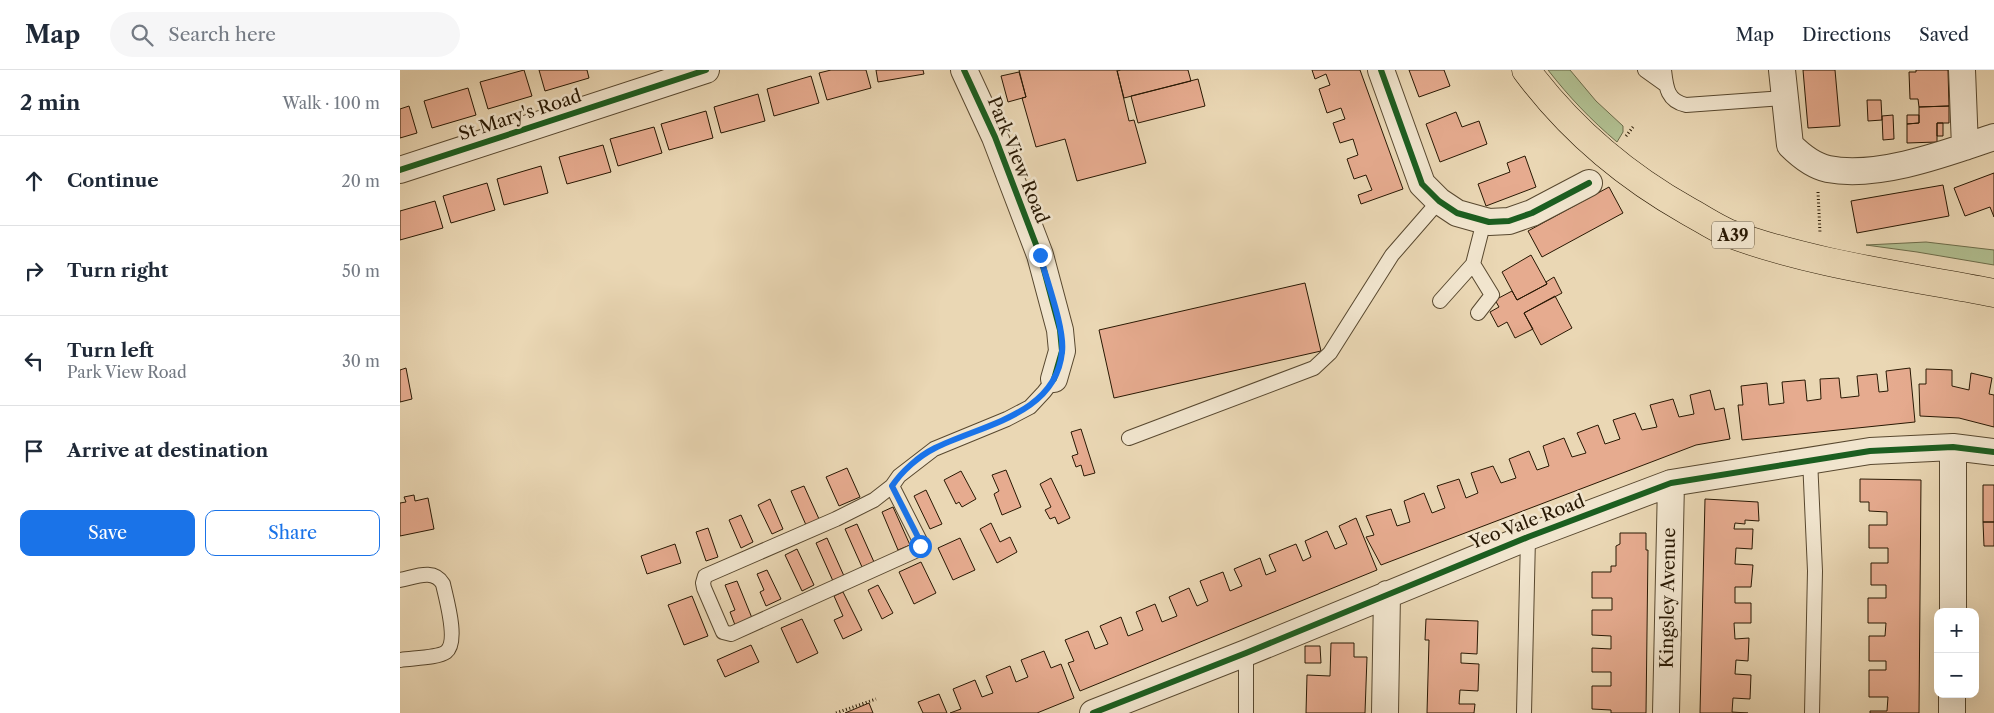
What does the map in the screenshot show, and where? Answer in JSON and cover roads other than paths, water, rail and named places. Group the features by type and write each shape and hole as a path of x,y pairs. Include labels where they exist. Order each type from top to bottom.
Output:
{"main road":[{"name":"A39","path":"1526,70 1566,118 1589,142 1624,170 1667,199 1726,232 1778,250 1994,293"}],"street":[{"name":"St Mary's Road","path":"400,170 706,70"},
{"name":"Park View Road","path":"964,70 995,137 1040,255 1060,330 1062,351 1054,379"},
{"path":"1380,70 1422,184 1439,201 1457,213 1484,221 1509,221 1532,213 1589,182"},
{"path":"1782,70 1790,144 1809,160 1846,171 1875,169 1923,160 1994,137"},
{"path":"1962,70 1965,147"},
{"path":"1953,447 1953,608"},
{"name":"Yeo Vale Road","path":"1093,713 1246,653 1528,537 1671,483 1810,459 1870,451 1953,447 1994,452"},
{"name":"Kingsley Avenue","path":"1666,713 1671,483"},
{"path":"1385,713 1387,594"},
{"path":"1952,698 1952,713"}],"lane":[{"path":"1645,70 1666,85"},
{"path":"1664,70 1669,95 1673,100 1686,105 1784,98"},
{"path":"1129,438 1314,368 1330,353 1392,255 1439,201"},
{"path":"1440,301 1473,264 1484,221"},
{"path":"1473,264 1492,295 1478,313"},
{"path":"892,486 920,541 920,546 915,551 731,634 723,632 704,588 705,576 836,519 874,500 892,486 899,476 934,449 1006,419 1030,406 1054,379"},
{"path":"1810,459 1815,571 1812,713"},
{"path":"1524,713 1528,537"},
{"path":"400,580 426,574 433,574 440,578 443,584 452,636 451,645 447,651 440,654 400,660"},
{"path":"1246,653 1246,713"}]}
